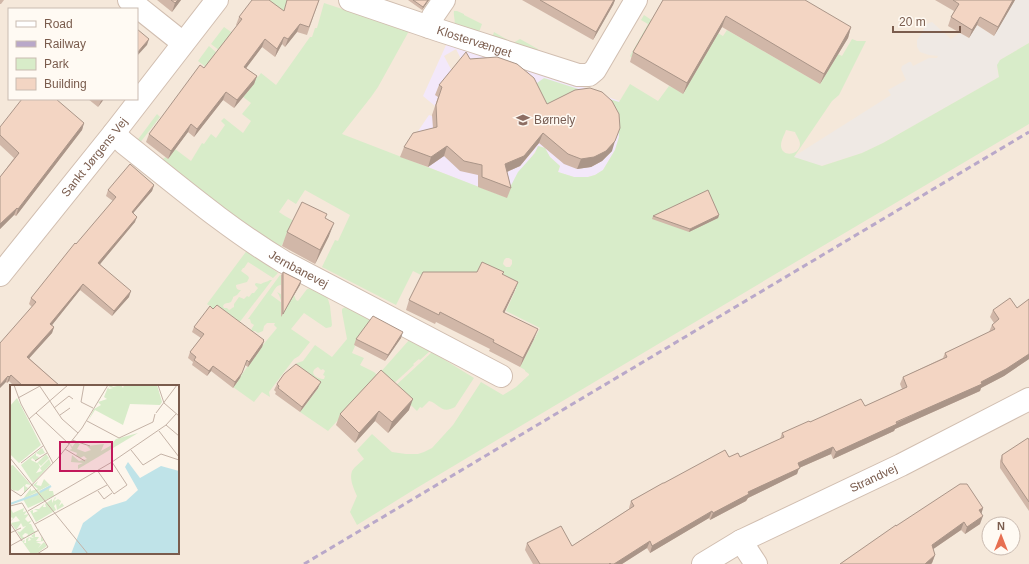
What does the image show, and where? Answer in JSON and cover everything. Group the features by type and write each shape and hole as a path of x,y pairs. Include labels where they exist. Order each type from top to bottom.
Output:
{"street":[{"path":"129,0 183,43"},
{"name":"Sankt Jørgens Vej","path":"0,275 114,133 217,0"},
{"name":"Klostervænget","path":"350,0 574,75 589,75 594,72 634,1"},
{"path":"429,27 433,15 444,0"},
{"name":"Jernbanevej","path":"114,133 124,143 228,225 262,249 290,266 502,376"},
{"name":"Strandvej","path":"703,564 742,541 901,465 1029,399"},
{"path":"742,541 756,564"}],"shaded area":[{"path":"0,0 1029,0 1029,564 0,564"},
{"path":"1015,0 1029,0 1029,43 1000,60 997,68 999,77 883,143 862,153 821,166 793,157 891,95 888,90 906,80 901,69 902,66 911,62 913,66 929,58 937,58 938,56 920,52 917,47 917,40 926,24 932,22 951,39 960,33 969,38 977,25 994,36"},
{"path":"447,43 601,93 601,95 620,101 615,115 618,124 619,137 615,150 603,170 588,177 574,177 558,172 560,166 550,157 545,148 539,146 506,194 478,180 478,187 428,167 410,143 429,115 502,174 520,166 534,150 536,142 549,146 591,167 602,161 612,151 436,95 438,97 435,106 423,96","holes":["456,49 465,67 453,73 444,56"]}],"green space":[{"path":"264,0 287,0 283,13"},
{"path":"324,3 409,31 378,87 342,134 505,197 518,172 535,153 538,146 545,148 550,157 560,166 558,172 574,177 588,177 603,170 615,150 619,137 618,124 547,111 533,86 544,78 619,102 630,84 658,101 669,86 684,93 712,30 723,36 727,30 820,84 838,54 842,56 852,39 857,41 866,41 839,95 832,101 794,157 822,166 862,153 883,143 999,77 997,65 1000,60 1029,43 1029,124 357,525 350,512 357,496 352,484 351,474 352,471 364,459 357,450 372,434 392,452 418,454 432,448 453,425 481,382 503,395 516,387 529,375 520,367 540,328 506,311 516,289 500,281 457,293 413,271 396,305 322,267 335,240 338,241 350,215 305,190 296,204 288,199 279,212 294,221 281,247 259,236 161,160 166,157 168,159 175,149 191,161 202,143 204,144 211,134 216,138 225,125 221,121 224,118 243,133 251,121 242,114 251,103 234,90 255,75 258,77 261,73 276,85 310,37 312,37 315,28 317,28","holes":["786,130 795,132 800,142 797,151 791,154 784,152 781,146","506,258 512,260 510,267 506,267 503,264"]},
{"path":"454,11 464,14 482,24 479,32 454,26"},
{"path":"644,15 653,21 632,58 630,56 648,24 641,20"},
{"path":"224,27 234,34 220,51 211,44"},
{"path":"494,32 513,43 520,39 538,49 537,53 492,38"},
{"path":"209,46 218,54 207,68 198,61"},
{"path":"157,114 160,117 139,144 136,142"},
{"path":"248,249 251,253 278,273 273,278 248,262 243,268 241,271 249,278 247,282 236,285 237,289 241,290 233,297 231,302 223,306 224,308 229,310 234,307 234,304 239,297 244,299 247,296 249,297 258,288 255,285 256,283 261,284 272,280 229,336 234,324 207,304"},
{"path":"280,275 285,278 281,285 276,287 271,295 282,303 277,292 291,300 294,295 298,301 307,289 311,288 326,296 328,299 332,325 331,327 326,328 304,313 291,329 310,342 299,356 294,359 269,392 270,397 262,392 254,402 233,387 262,346 277,328 274,325 275,323 267,323 264,326 263,331 258,333 251,331 254,325 251,323 250,319 248,319"},
{"path":"347,307 372,320 354,345 355,346 352,353 364,358 360,365 374,372 378,376 328,431 300,412 319,387 294,367 297,363 303,361 315,345 332,357 347,339 342,309","holes":["318,367 321,370 323,369 325,371 323,375 325,376 324,379 315,376 313,372"]},
{"path":"410,339 430,351 413,364 414,365 391,386 378,375"},
{"path":"432,352 474,378 455,407 446,410 429,401 417,411 393,388"}],"building":[{"path":"171,0 178,0 175,3"},
{"path":"252,0 269,0 284,11 287,0 319,0 309,27 300,24 288,39 284,37 277,49 265,39 244,67 257,76 237,100 226,92 197,129 191,124 171,151 149,134 200,65 204,68 242,19 239,17"},
{"path":"413,0 428,0 423,7"},
{"path":"540,0 614,0 596,32"},
{"path":"663,0 805,0 851,27 824,74 726,16 687,83 633,52"},
{"path":"953,0 1013,0 998,27 980,17 972,30 951,17 959,4"},
{"path":"138,30 149,39 138,52"},
{"name":"Børnely","path":"466,52 470,59 497,57 517,64 534,78 547,104 575,90 590,88 602,92 612,101 619,114 620,128 615,141 606,151 594,157 581,159 568,154 543,133 524,156 505,164 511,188 482,177 482,165 464,161 447,146 431,157 404,147 413,133 437,127 436,105 442,87 439,85"},
{"path":"21,100 57,100 84,123 18,209 17,208 0,224 0,177 19,153 0,135 0,127"},
{"path":"130,164 154,185 132,212 137,217 98,263 131,291 114,311 83,284 50,324 54,327 27,357 59,385 22,385 11,375 9,377 8,376 0,385 0,343 36,302 31,298 75,243 76,244 116,197 108,190"},
{"path":"708,190 719,215 690,229 653,216"},
{"path":"302,202 327,214 325,218 334,223 320,250 287,232"},
{"path":"482,262 504,272 502,274 518,282 503,312 538,329 523,358 493,342 494,340 440,312 439,315 409,300 423,272 477,272"},
{"path":"283,272 301,281 283,314"},
{"path":"1010,298 1017,308 1029,299 1029,354 1006,369 981,382 982,384 896,422 897,424 836,452 833,447 798,463 800,468 748,492 749,494 713,513 712,511 652,546 650,541 614,564 540,564 527,543 561,526 572,546 634,506 631,501 725,450 729,457 738,453 740,457 784,437 782,433 861,399 865,406 907,387 903,377 947,357 945,353 995,329 992,325 999,319 993,310"},
{"path":"217,305 264,340 249,362 247,360 242,373 235,382 213,366 209,371 194,360 196,357 190,352 204,334 194,327 210,306 213,309"},
{"path":"373,316 403,332 388,355 356,339"},
{"path":"296,364 321,382 302,407 278,388 279,386 277,384 284,374"},
{"path":"381,370 413,399 392,422 379,411 359,433 340,414"},
{"path":"1028,438 1029,502 1002,462 1002,455"},
{"path":"960,484 967,484 983,508 979,510 983,516 967,527 964,522 932,545 935,555 925,564 840,564"}],"railway":[{"path":"304,564 1029,132"}],"place":[{"name":"Børnely","path":"523,120"}]}
